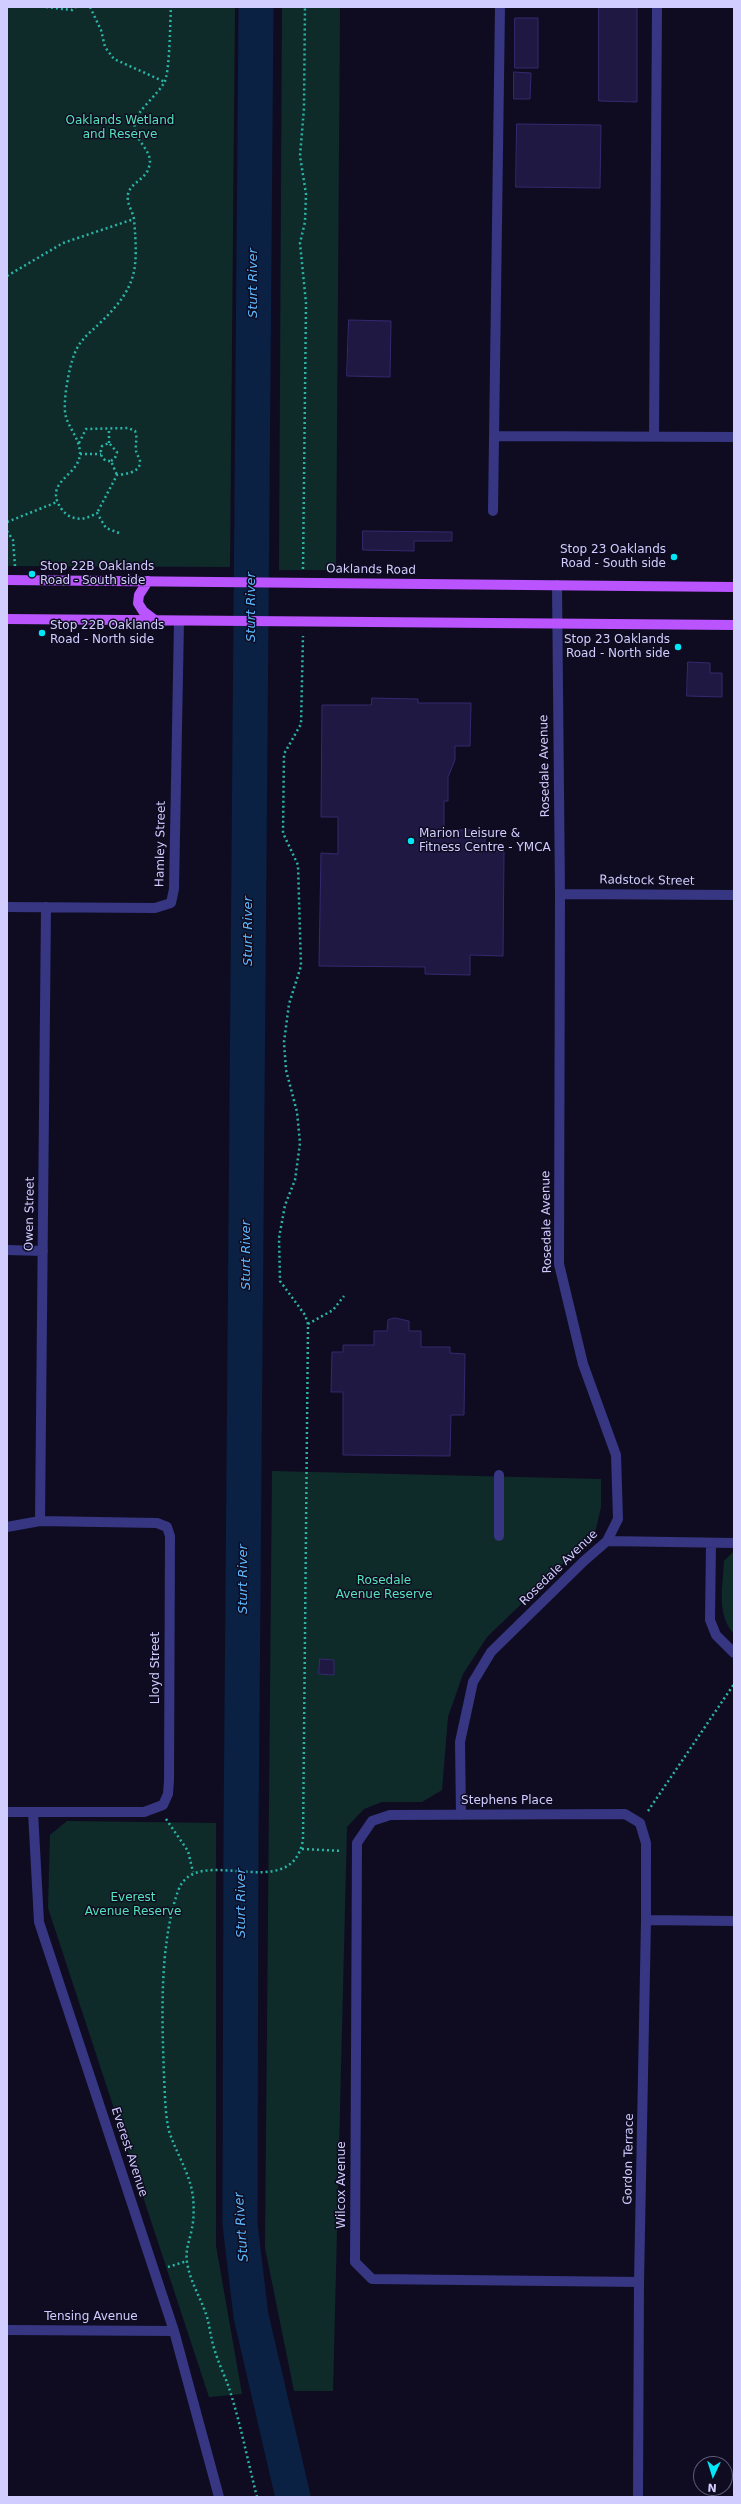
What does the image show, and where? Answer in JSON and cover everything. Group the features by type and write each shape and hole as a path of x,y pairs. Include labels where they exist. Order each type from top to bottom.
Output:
{"main road":[{"name":"Oaklands Road","path":"11,580 206,581 303,578 557,585 734,587"},
{"path":"148,581 139,595 138,603 143,611 156,621"},
{"path":"7,619 734,625"}],"street":[{"path":"493,511 500,7"},
{"path":"654,437 657,7"},
{"path":"494,436 734,437"},
{"name":"Rosedale Avenue","path":"461,1815 460,1742 473,1682 491,1652 584,1561 608,1541 618,1519 616,1455 583,1364 559,1264 560,894 557,585"},
{"name":"Hamley Street","path":"7,907 155,908 171,903 174,889 179,621"},
{"name":"Radstock Street","path":"560,894 734,895"},
{"name":"Owen Street","path":"40,1521 46,907"},
{"path":"7,1250 43,1251"},
{"path":"499,1475 499,1536"},
{"path":"7,1527 40,1521"},
{"name":"Lloyd Street","path":"40,1521 157,1523 167,1527 170,1536 169,1780 168,1794 163,1805 158,1808"},
{"path":"608,1541 734,1543"},
{"path":"711,1543 710,1620 716,1635 734,1653"},
{"path":"7,1812 144,1812 158,1808"},
{"name":"Everest Avenue","path":"33,1812 39,1922 174,2331 219,2497"},
{"name":"Stephens Place","path":"372,1821 390,1814 625,1814 640,1823"},
{"name":"Wilcox Avenue","path":"372,1821 357,1843 355,2262 372,2279 639,2282"},
{"name":"Gordon Terrace","path":"638,2497 639,2282 646,1920 646,1843 640,1823"},
{"path":"646,1920 734,1921"},
{"name":"Tensing Avenue","path":"7,2330 174,2331"}],"path":[{"path":"46,7 72,10 76,7"},
{"path":"90,7 101,30 105,47 114,59 165,82"},
{"path":"79,443 86,429 128,428 135,431 137,436 136,450 140,461 134,472 117,476 97,513 87,518 74,518 62,511 55,494 58,483 76,465 80,454 79,443 66,416 67,386 74,355 83,337 100,322 130,288 137,258 134,219 128,191 134,182 144,176 150,166 149,156 134,130 135,121 165,82 171,7"},
{"path":"303,578 306,304 300,243 305,222 306,194 300,156 304,108 305,7"},
{"path":"7,276 63,243 134,219"},
{"path":"109,428 109,443 117,452 115,458 111,461"},
{"path":"109,443 102,446 101,454 106,461 111,461"},
{"path":"80,454 101,454"},
{"path":"111,461 117,476"},
{"path":"7,522 57,502"},
{"path":"97,513 106,528 119,533"},
{"path":"7,531 13,540 15,549 11,580"},
{"path":"257,2497 230,2391 215,2351 206,2314 187,2261 187,2244 192,2227 192,2196 187,2175 169,2129 166,2101 163,2016 167,1957 174,1904 184,1878 193,1872 275,1872 294,1861 302,1849 305,1754 308,1324 305,1315 280,1281 279,1238 285,1205 296,1173 300,1143 297,1112 286,1070 284,1042 289,1004 301,966 298,865 283,833 284,754 301,724 303,634"},
{"path":"308,1324 333,1310 344,1296"},
{"path":"640,1823 734,1684"},
{"path":"158,1808 188,1850 193,1872"},
{"path":"302,1849 357,1851"},
{"path":"154,2271 187,2261"}],"green space":[{"name":"Oaklands Wetland and Reserve","path":"7,7 235,7 230,567 7,566"},
{"path":"282,7 340,7 336,570 279,570"},
{"name":"Rosedale Avenue Reserve","path":"272,1471 601,1479 601,1507 595,1533 487,1637 463,1674 448,1717 442,1790 422,1802 382,1802 364,1809 347,1827 333,2391 294,2391 265,2248"},
{"path":"734,1551 734,1634 728,1626 725,1618 722,1590 724,1561"},
{"name":"Everest Avenue Reserve","path":"67,1821 216,1823 216,2246 242,2394 209,2397 48,1908 50,1835"}],"building":[{"path":"599,7 637,7 637,102 599,101"},
{"path":"515,18 538,18 538,68 515,68"},
{"path":"514,72 531,73 530,99 514,99"},
{"path":"517,124 601,125 600,188 516,187"},
{"path":"349,320 391,321 390,377 347,376"},
{"path":"363,531 452,532 452,541 414,541 414,551 363,550"},
{"path":"688,662 710,663 710,673 722,673 722,697 687,696"},
{"name":"Marion Leisure & Fitness Centre - YMCA","path":"372,698 418,699 418,703 471,703 470,746 455,746 455,760 448,777 448,801 444,801 444,830 485,830 485,851 504,852 503,956 470,955 470,975 425,974 425,967 319,966 321,853 338,854 338,817 321,817 322,705 371,705"},
{"path":"395,1318 409,1321 409,1331 421,1331 421,1347 450,1347 450,1353 465,1354 464,1415 451,1415 450,1456 343,1455 343,1392 331,1392 332,1352 343,1352 343,1345 374,1345 374,1331 387,1331 388,1320"},
{"path":"320,1659 334,1660 334,1675 319,1674"}],"waterway":[{"name":"Sturt River","path":"256,7 241,1832 240,2224 251,2316 293,2497"}],"place":[{"name":"Stop 23 Oaklands Road - South side","path":"674,557"},
{"name":"Stop 22B Oaklands Road - South side","path":"32,574"},
{"name":"Stop 22B Oaklands Road - North side","path":"42,633"},
{"name":"Stop 23 Oaklands Road - North side","path":"678,647"},
{"name":"Marion Leisure & Fitness Centre - YMCA","path":"411,841"}]}
